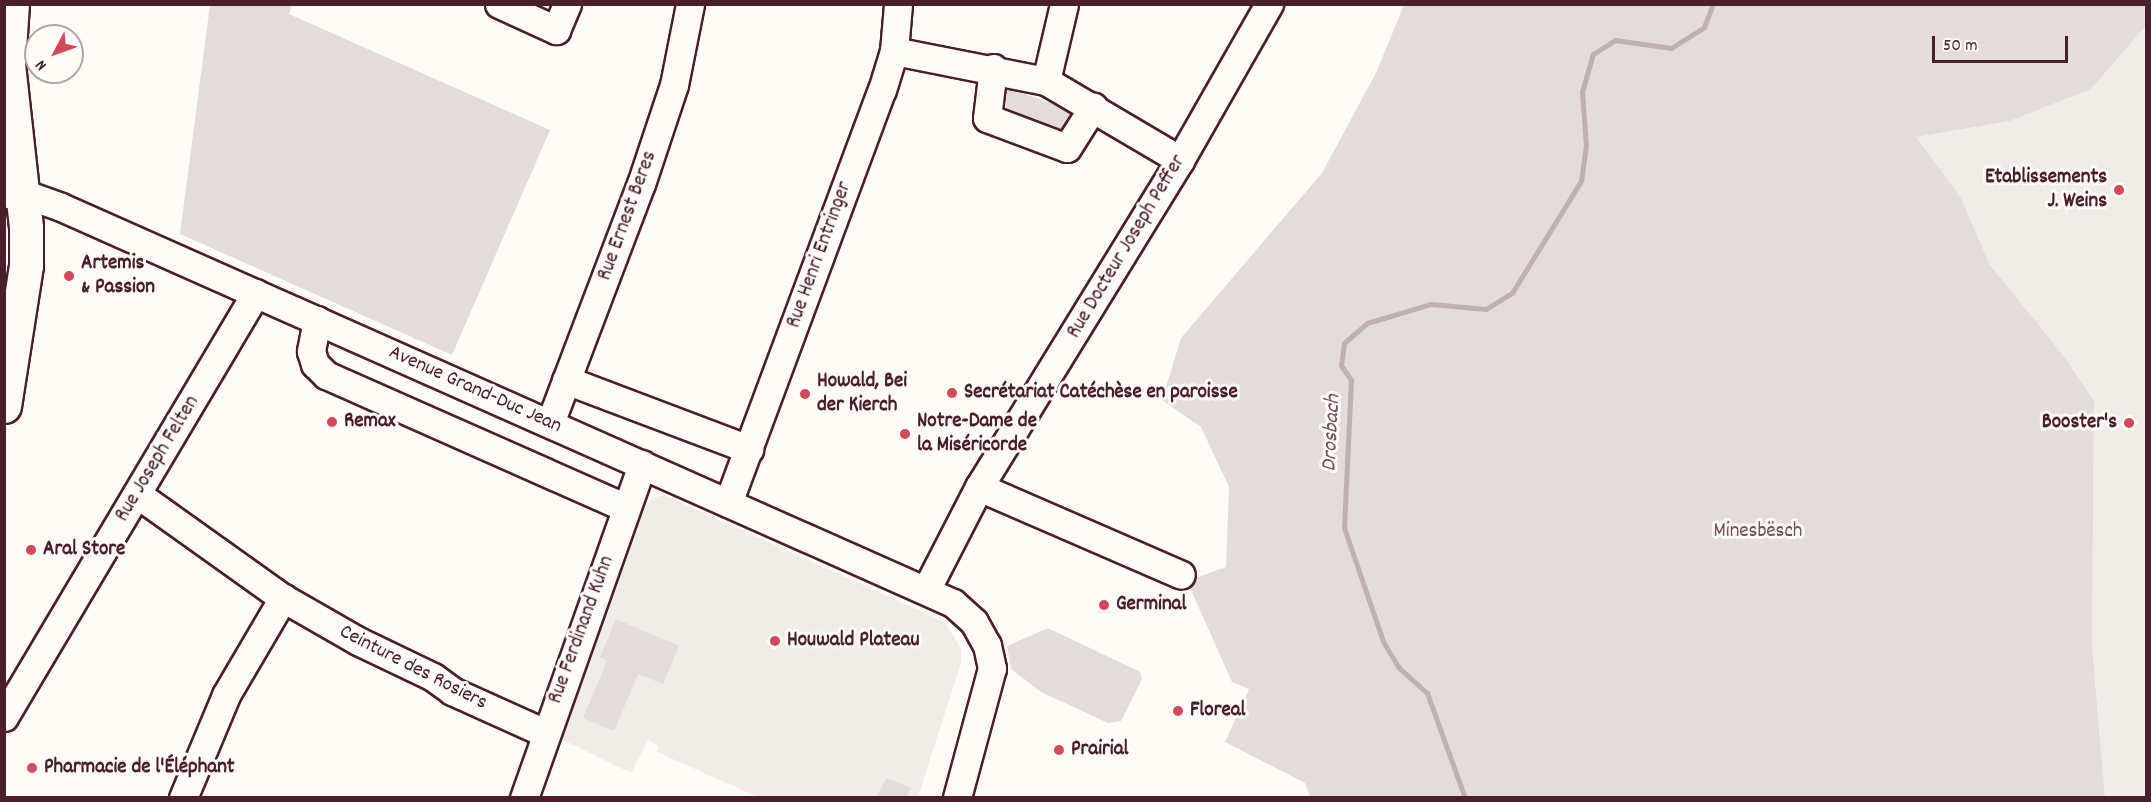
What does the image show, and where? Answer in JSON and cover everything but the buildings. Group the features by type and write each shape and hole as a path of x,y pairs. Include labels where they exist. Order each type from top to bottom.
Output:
{"main road":[{"path":"5,402 26,265 13,193 8,64 12,4"}],"street":[{"path":"499,4 556,30 567,4"},
{"name":"Rue Ernest Beres","path":"550,423 641,184 674,85 690,4"},
{"name":"Rue Henri Entringer","path":"728,502 894,51 898,4"},
{"path":"1046,81 1064,4"},
{"name":"Rue Docteur Joseph Peffer","path":"926,590 979,487 1180,160 1269,4"},
{"path":"894,51 993,68 1046,81 1180,160"},
{"path":"993,68 987,118 1067,148 1093,107"},
{"name":"Avenue Grand-Duc Jean","path":"13,193 256,293 954,603 974,622 987,645 992,668 957,798"},
{"name":"Rue Joseph Felten","path":"4,717 256,293"},
{"path":"317,320 311,351 315,364 326,375 626,508"},
{"path":"566,380 749,448"},
{"name":"Rue Ferdinand Kuhn","path":"524,798 545,733 642,464"},
{"path":"979,487 1181,575"},
{"name":"Ceinture des Rosiers","path":"137,494 283,598 358,641 433,677 452,692 545,733"},
{"path":"183,798 226,695 283,598"}],"shaded area":[{"path":"2146,26 2146,797 2105,797 2092,645 2094,401 2063,355 1990,265 1961,198 1916,137 2010,121 2091,89"},
{"name":"Houwald Plateau","path":"664,495 945,622 961,649 961,663 918,797 758,797 657,752 659,746 648,740 631,773 561,739 604,605 641,510 653,498"}],"green space":[{"path":"210,5 292,5 289,14 550,130 452,355 180,234"},
{"name":"Minesbësch","path":"1404,5 2146,5 2146,26 2091,89 2010,121 1916,137 1961,198 1990,265 2063,355 2094,401 2092,645 2105,797 1310,797 1305,783 1225,742 1249,689 1232,682 1187,581 1226,567 1229,487 1201,427 1162,400 1181,338 1322,173 1376,73"},
{"path":"1007,88 1059,106 1079,119 1057,135 1010,113 1003,102"},
{"path":"616,619 679,646 663,684 638,674 614,731 583,718 607,661 600,657"},
{"path":"1048,628 1140,672 1142,679 1121,721 1108,723 1041,692 1011,669 1007,646"},
{"path":"886,778 911,788 907,797 877,797"}],"waterway":[{"name":"Drosbach","path":"1465,798 1427,693 1399,668 1383,641 1344,528 1351,380 1341,365 1344,343 1367,323 1431,304 1486,309 1512,293 1581,181 1586,146 1582,92 1593,54 1615,40 1671,48 1704,27 1713,4"}],"place":[{"name":"Etablissements J. Weins","path":"2119,190"},
{"name":"Artemis & Passion","path":"69,276"},
{"name":"Secrétariat Catéchèse en paroisse","path":"952,393"},
{"name":"Howald, Bei der Kierch","path":"805,394"},
{"name":"Remax","path":"332,422"},
{"name":"Booster's","path":"2129,423"},
{"name":"Notre-Dame de la Miséricorde","path":"905,434"},
{"name":"Aral Store","path":"31,550"},
{"name":"Germinal","path":"1104,605"},
{"name":"Houwald Plateau","path":"775,641"},
{"name":"Floreal","path":"1178,711"},
{"name":"Prairial","path":"1059,750"},
{"name":"Pharmacie de l'Éléphant","path":"32,768"}]}
